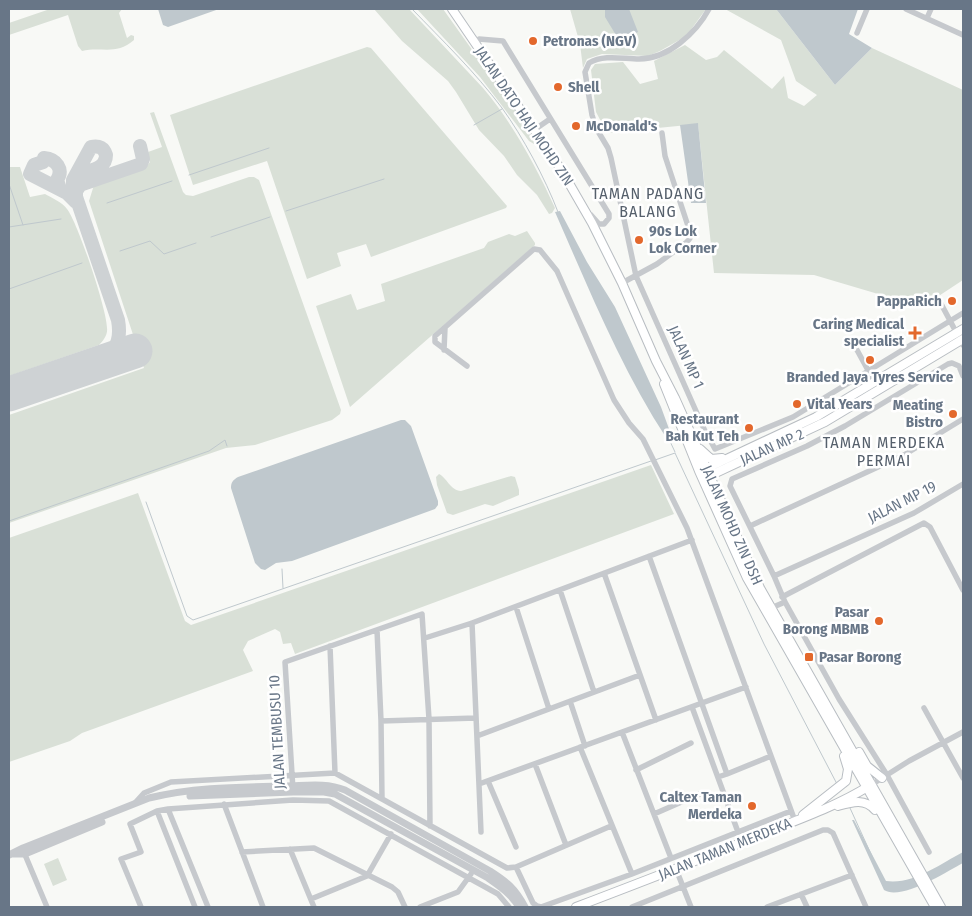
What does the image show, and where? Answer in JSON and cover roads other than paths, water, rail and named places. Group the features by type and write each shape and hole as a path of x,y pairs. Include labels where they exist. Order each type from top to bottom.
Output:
{"main road":[{"name":"JALAN DATO HAJI MOHD ZIN","path":"452,9 574,192 622,283 656,361"},
{"path":"704,474 726,458 816,417 875,383 962,338"},
{"path":"704,474 734,464 802,434 962,338"},
{"name":"JALAN MOHD ZIN DSH","path":"656,361 695,444 704,474 717,494 771,608 908,856 934,907"},
{"name":"JALAN MOHD ZIN DSH","path":"656,361 670,401 704,474 747,578 835,726"},
{"path":"695,444 711,458 726,458"},
{"path":"717,494 718,477 734,464"},
{"path":"835,726 847,735 867,766 884,776"},
{"path":"797,820 814,805 831,794 847,778 848,769 835,726"},
{"name":"JALAN MOHD ZIN DSH","path":"869,786 890,831 941,907"},
{"name":"JALAN TAMAN MERDEKA","path":"576,907 797,820 869,786"},
{"path":"797,820 848,803 860,802 869,804 890,831"}],"street":[{"path":"636,276 619,189 608,148 596,128 592,115 585,72 589,63 602,58 641,59 659,55 685,40 709,9"},
{"path":"857,33 867,9"},
{"path":"906,9 919,12 927,18 963,35"},
{"path":"927,18 931,9"},
{"path":"474,42 479,39 503,41 609,214 607,221 604,224 599,224 574,192"},
{"path":"534,130 550,119"},
{"path":"622,283 657,264 690,238 690,232 665,156 662,133"},
{"path":"467,366 444,350 434,339 435,336 534,249 540,250 557,271 614,400 629,423 639,433 692,540 791,811 797,820"},
{"name":"JALAN MP 1","path":"636,276 704,429 715,449 793,417 963,313"},
{"path":"939,300 950,322 962,338"},
{"path":"444,328 444,350"},
{"path":"857,350 875,383"},
{"name":"JALAN MP 2","path":"750,526 730,486 732,479 807,446 845,426 948,364 952,363 959,366 963,376"},
{"path":"930,852 884,776 864,737 843,707 783,599 750,526 904,455 963,419"},
{"path":"802,434 807,446"},
{"name":"JALAN MP 19","path":"774,576 914,513 963,484"},
{"path":"771,608 783,599 924,523 930,527 963,590"},
{"path":"425,638 516,607 692,540"},
{"path":"649,556 727,774"},
{"path":"604,573 656,720"},
{"path":"560,590 594,692"},
{"path":"516,607 549,709"},
{"path":"336,773 330,646 422,614 430,719 430,826"},
{"path":"472,623 482,832"},
{"path":"377,630 382,798"},
{"name":"JALAN TEMBUSU 10","path":"293,800 285,662 330,646"},
{"path":"477,736 640,675"},
{"path":"479,784 746,687"},
{"path":"570,701 582,747 610,826 632,874"},
{"path":"692,706 738,832"},
{"path":"924,708 963,778"},
{"path":"381,721 476,718"},
{"path":"622,732 671,858"},
{"path":"869,786 963,732"},
{"path":"636,770 691,743"},
{"path":"718,777 771,756"},
{"path":"535,764 566,845"},
{"path":"133,805 140,796 152,788 171,782 336,773 507,868 516,867 610,826"},
{"path":"196,781 196,793"},
{"path":"488,781 516,847"},
{"path":"11,854 24,851 146,803 169,797 236,788 293,789 325,784 345,790 475,867 512,886 525,907"},
{"path":"24,851 149,798 169,793 196,793"},
{"path":"654,814 702,793"},
{"path":"141,907 122,859 140,852 130,824 157,811 168,809 293,800 328,801 469,877 498,894 509,907"},
{"path":"224,804 263,907"},
{"path":"168,809 208,907"},
{"path":"157,811 195,907"},
{"path":"516,867 533,903 541,907 632,874 791,811"},
{"path":"632,907 823,830 828,830 833,834 866,907"},
{"path":"311,899 367,876 391,834"},
{"path":"242,852 314,848 396,890 405,907"},
{"path":"290,849 314,907"},
{"path":"24,851 46,907"},
{"path":"420,907 458,892 482,854"},
{"path":"475,867 505,889 520,907"},
{"path":"676,869 690,907"},
{"path":"767,907 852,875"},
{"path":"801,894 807,907"}],"waterway":[{"path":"412,9 470,69 502,108 533,158 558,212"},
{"path":"474,125 502,109"},
{"path":"189,175 269,148"},
{"path":"286,211 384,179"},
{"path":"107,203 172,181"},
{"path":"9,184 23,225"},
{"path":"211,237 270,217"},
{"path":"9,227 61,219"},
{"path":"120,251 150,241 164,254 196,243"},
{"path":"9,289 82,263"},
{"path":"668,437 675,452"},
{"path":"9,521 209,451 225,440 227,446"},
{"path":"655,460 675,453 764,644 837,784"},
{"path":"146,502 187,616 193,620 651,461"},
{"path":"282,569 283,588"},
{"path":"850,808 876,865"}],"place":[{"name":"Petronas (NGV)","path":"533,41"},
{"name":"Shell","path":"558,87"},
{"name":"McDonald's","path":"576,126"},
{"name":"90s Lok Lok Corner","path":"639,240"},
{"name":"PappaRich","path":"952,301"},
{"name":"Caring Medical specialist","path":"915,333"},
{"name":"Branded Jaya Tyres Service","path":"870,360"},
{"name":"Vital Years","path":"797,404"},
{"name":"Meating Bistro","path":"953,414"},
{"name":"Restaurant Bah Kut Teh","path":"749,428"},
{"name":"Pasar Borong MBMB","path":"879,621"},
{"name":"Pasar Borong","path":"809,657"},
{"name":"Caltex Taman Merdeka","path":"752,806"}],"district":[{"name":"TAMAN PADANG BALANG","path":"648,202"},
{"name":"TAMAN MERDEKA PERMAI","path":"884,451"}]}
